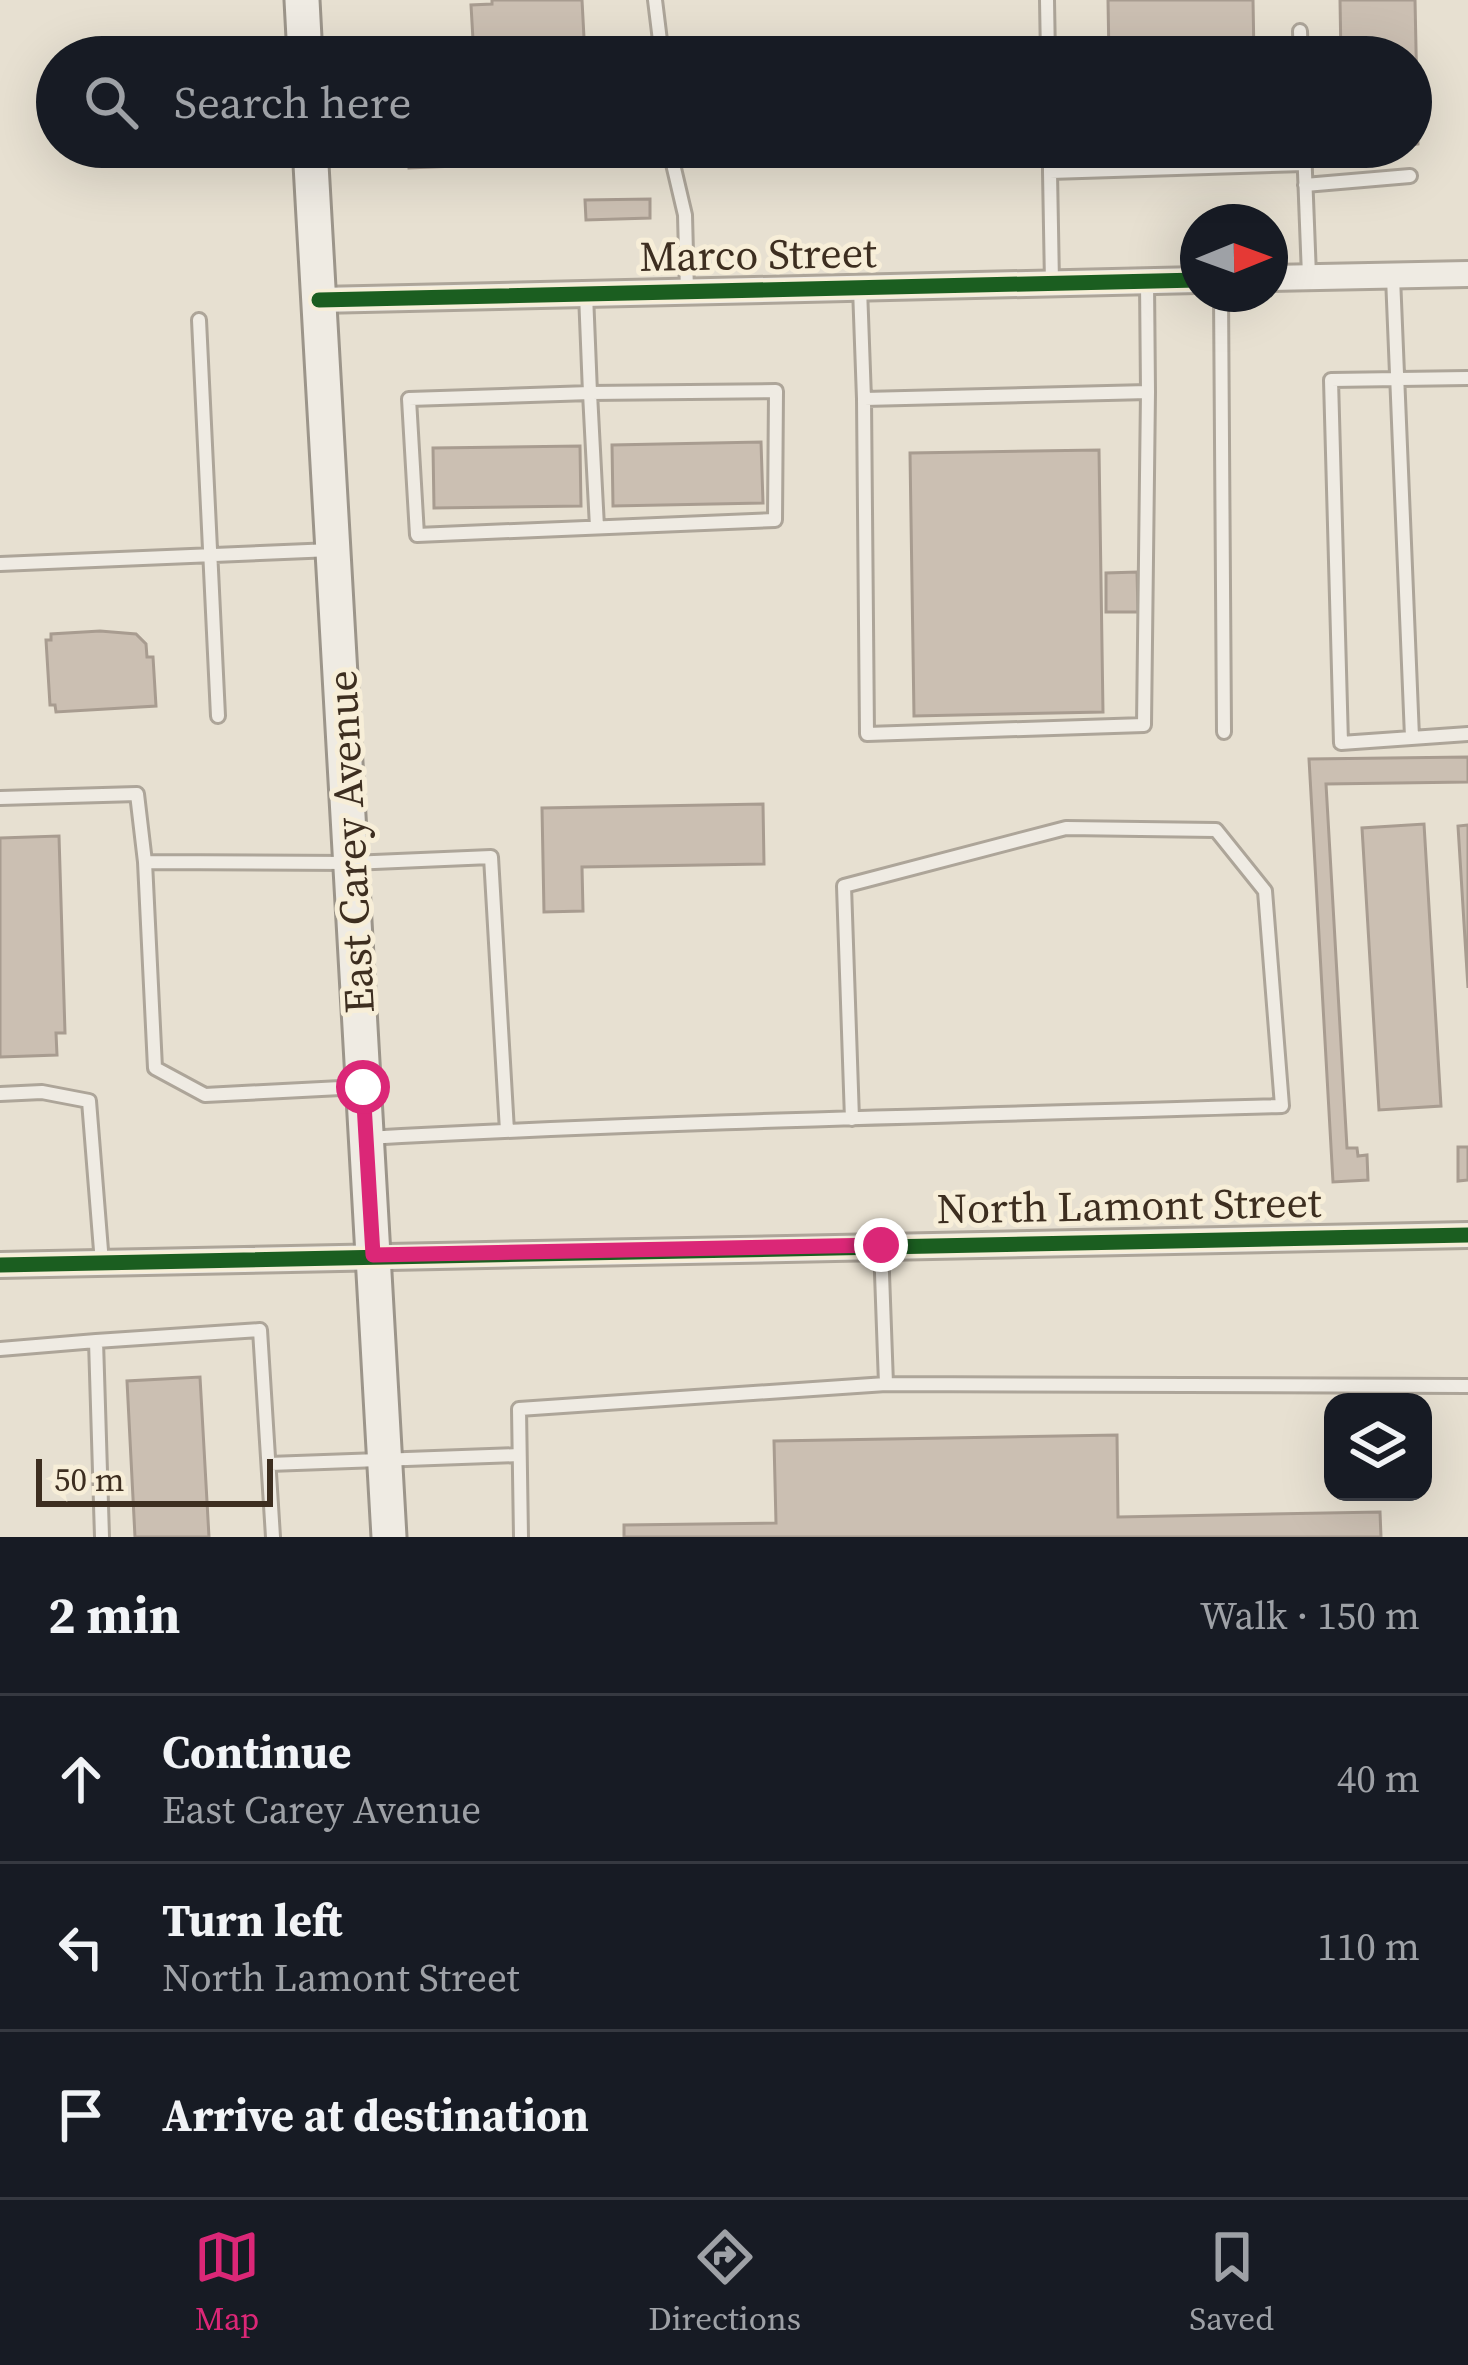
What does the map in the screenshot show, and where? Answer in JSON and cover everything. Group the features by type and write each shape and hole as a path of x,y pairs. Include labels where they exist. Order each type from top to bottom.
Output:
{"main road":[{"path":"302,0 304,36"},
{"name":"East Carey Avenue","path":"311,168 389,1537"}],"street":[{"path":"1288,278 1468,274"},
{"name":"Marco Street","path":"319,300 1180,280"},
{"name":"North Lamont Street","path":"0,1265 1468,1235"}],"lane":[{"path":"655,0 659,36"},
{"path":"1047,0 1048,36"},
{"path":"1300,31 1300,36"},
{"path":"674,168 685,215 687,292"},
{"path":"1050,168 1052,283"},
{"path":"1050,172 1177,168"},
{"path":"1304,168 1309,278"},
{"path":"1305,185 1410,176"},
{"path":"1393,275 1412,737"},
{"path":"860,288 867,734 1144,725 1147,281"},
{"path":"586,294 597,527"},
{"path":"1221,312 1225,732"},
{"path":"199,320 218,716"},
{"path":"1468,378 1331,380 1341,743 1468,734"},
{"path":"776,391 775,520 417,535 409,398 590,393 776,391"},
{"path":"864,399 1148,392"},
{"path":"0,564 333,550"},
{"path":"0,798 137,794 146,862 155,1068 206,1095 363,1087"},
{"path":"366,1138 1282,1106 1265,891 1216,830 1066,828 844,886 852,1119"},
{"path":"146,862 351,863 491,857 507,1130"},
{"path":"0,1094 42,1092 89,1101 102,1264"},
{"path":"881,1245 886,1384"},
{"path":"0,1348 260,1330 273,1537"},
{"path":"96,1341 103,1537"},
{"path":"521,1537 519,1409 886,1384 1468,1386"},
{"path":"269,1464 519,1455"}],"building":[{"path":"492,0 582,0 584,36 473,36 471,5 492,4"},
{"path":"1108,0 1253,0 1254,36 1109,36"},
{"path":"1340,0 1415,0 1416,36 1341,36"},
{"path":"650,199 650,218 586,220 585,200"},
{"path":"761,442 763,503 613,506 612,445"},
{"path":"580,446 581,506 434,508 433,448"},
{"path":"1099,450 1103,712 914,716 910,453"},
{"path":"1137,572 1138,612 1106,612 1106,573"},
{"path":"51,634 136,634 146,644 147,657 153,657 156,706 56,712 55,705 50,705 46,640 51,640"},
{"path":"1468,757 1468,782 1326,784 1347,1148 1357,1148 1358,1156 1367,1155 1368,1180 1333,1182 1309,759"},
{"path":"763,804 764,864 582,867 583,911 544,912 542,808"},
{"path":"1424,824 1441,1106 1379,1110 1362,828"},
{"path":"1468,825 1468,988 1458,826"},
{"path":"59,836 65,1033 56,1033 57,1055 0,1057 0,838"},
{"path":"1458,1147 1468,1147 1468,1180 1458,1181"},
{"path":"200,1377 209,1537 135,1537 127,1381"},
{"path":"1117,1435 1118,1517 1380,1512 1381,1537 624,1537 624,1525 776,1523 774,1441"}],"cycle path":[{"path":"319,300 1180,280"},
{"path":"0,1265 1468,1235"}],"route":[{"path":"363,1087 373,1255 881,1245"}]}
